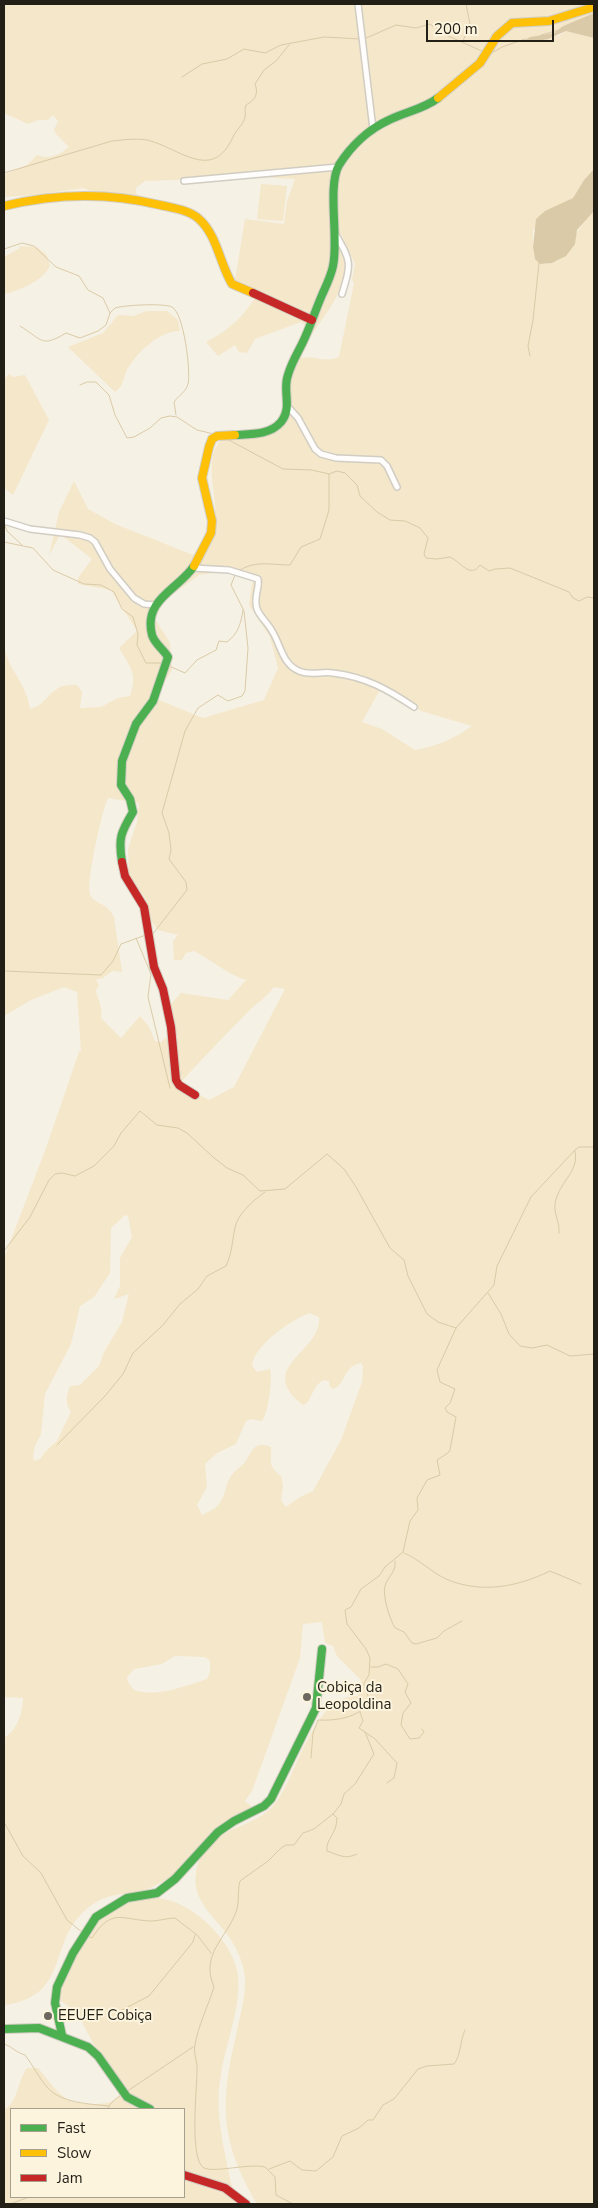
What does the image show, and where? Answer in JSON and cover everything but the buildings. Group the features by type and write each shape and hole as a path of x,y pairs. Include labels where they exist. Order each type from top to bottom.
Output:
{"street":[{"path":"358,4 372,129"},
{"path":"195,1095 179,1085 176,1080 171,1027 163,989 154,967 144,907 140,897 125,876 119,845 121,833 133,812 130,799 122,785 122,761 136,724 153,701 168,657 152,637 151,615 155,605 193,568 205,548 213,528 202,478 204,464 212,439 223,434 255,435 270,430 283,420 288,407 285,385 331,275 336,235 333,192 338,167 350,150 372,129 438,98 476,68 498,36 512,23 549,21 594,7"},
{"path":"184,181 338,167"},
{"path":"4,206 56,195 125,197 192,214 201,220 208,230 226,275 232,284 312,320"},
{"path":"336,235 349,261 349,270 342,294"},
{"path":"288,407 298,418 315,449 321,454 336,458 381,460 387,466 397,487"},
{"path":"4,520 25,528 90,538 95,542 110,569 134,598 144,604 155,605"},
{"path":"193,568 229,570 258,579 255,598 259,612 272,630 285,660 298,671 334,673 371,681 414,707"},
{"path":"62,2035 55,2003 57,1987 73,1953 94,1919 103,1911 127,1898 157,1893 178,1875 218,1832 234,1821 264,1806 271,1799 290,1764 316,1708 322,1649"},
{"path":"4,2029 39,2028 62,2035 93,2051 127,2097 148,2108"},
{"path":"185,2175 219,2183 236,2193 246,2204"}],"shaded area":[{"path":"4,4 594,4 594,13 563,26 554,33 530,37 559,36 566,31 571,31 594,38 594,169 584,180 573,198 533,230 533,247 535,259 545,264 558,261 579,229 594,211 594,2204 257,2204 245,2181 230,2141 226,2102 227,2082 244,1995 244,1971 232,1941 205,1908 197,1892 195,1883 196,1873 201,1857 209,1845 231,1830 256,1819 277,1801 304,1746 329,1708 342,1699 358,1696 361,1680 337,1656 333,1646 325,1643 322,1622 303,1624 300,1658 252,1791 245,1801 252,1807 216,1829 204,1840 184,1865 168,1879 137,1892 102,1899 92,1905 82,1913 72,1926 55,1968 39,1992 24,2000 4,2005 4,1738 16,1726 22,1710 23,1698 4,1697 4,1258 46,1148 79,1052 81,1051 77,992 64,987 31,1000 4,1016 4,647 10,664 25,692 30,709 42,703 55,690 68,685 77,685 82,692 80,708 101,707 118,698 130,696 133,681 132,670 119,648 137,631 111,590 78,584 78,578 92,559 60,534 49,556 59,512 74,481 88,509 115,524 193,555 208,537 214,526 215,505 212,458 216,448 222,439 257,434 266,430 279,419 283,408 282,387 284,377 305,325 301,322 255,339 247,353 239,352 235,345 218,356 206,342 234,323 256,296 239,288 235,280 245,219 284,224 287,201 295,179 257,177 145,181 136,188 136,194 140,196 97,193 83,188 4,197 4,175 27,165 37,155 54,156 69,147 54,130 58,121 53,115 48,120 39,120 28,124 4,113","holes":["341,234 355,264 352,280 354,283 339,357 327,360 310,357 301,358 310,339 338,293 346,272 345,256 340,241","220,572 242,572 257,576 252,584 249,605 270,637 278,668 264,700 203,718 154,698 172,670 170,643 155,619 165,600 199,575","382,686 421,711 472,726 459,735 445,741 415,750 382,729 362,722","108,798 139,803 137,822 128,849 129,875 145,898 152,922 158,930 178,935 173,941 174,960 182,960 186,953 194,951 226,971 246,980 228,1000 181,993 169,1006 171,1033 161,1042 155,1041 149,1027 140,1016 121,1038 101,1018 101,1007 96,990 99,985 96,980 103,978 112,971 122,972 114,917 107,908 94,900 90,894 89,887 92,862","274,987 285,989 234,1087 209,1100 181,1084 249,1010","125,1215 128,1216 132,1237 120,1258 120,1286 114,1299 129,1294 122,1322 104,1352 99,1366 80,1385 70,1386 67,1399 71,1412 57,1441 40,1459 34,1461 35,1446 41,1434 45,1394 71,1344 80,1306 94,1297 110,1273 111,1228","309,1313 319,1317 317,1330 287,1370 285,1380 290,1391 303,1405 307,1403 317,1385 323,1380 329,1381 330,1387 334,1389 351,1367 361,1363 363,1367 362,1382 341,1440 313,1491 286,1507 281,1500 283,1485 281,1476 271,1463 271,1447 265,1445 255,1447 245,1462 231,1476 219,1504 202,1515 197,1505 207,1487 205,1464 217,1453 236,1444 246,1421 251,1419 262,1421 266,1411 270,1388 270,1369 257,1372 252,1366 254,1358 266,1342 292,1322","175,1656 205,1657 210,1661 210,1672 207,1679 180,1688 152,1693 134,1690 127,1677 134,1669 162,1664"]},
{"path":"594,13 594,38 566,31 548,39 532,42 525,40 530,37 554,33 563,26"},
{"path":"594,169 594,211 577,230 575,244 566,256 552,263 540,264 535,259 533,247 536,219 545,211 573,198 584,180"},
{"path":"261,184 287,186 283,221 257,219"},
{"path":"19,246 36,247 46,254 50,265 37,280 4,294 4,257 20,248"},
{"path":"147,311 167,311 178,320 180,331 165,334 150,343 128,368 122,384 115,392 68,347 103,333 118,315 133,316"},
{"path":"9,374 13,377 25,375 49,420 13,495 4,488 4,379"},
{"path":"150,1897 175,1902 192,1911 210,1926 232,1955 238,1976 237,2000 219,2086 219,2108 229,2174 239,2204 4,2204 4,2110 13,2101 27,2068 38,2068 57,2091 69,2100 87,2104 99,2104 114,2101 120,2095 82,2022 74,2011 59,1999 58,1993 71,1962 97,1920 131,1900"}],"waterway":[{"path":"463,41 470,24 466,4"},
{"path":"364,39 396,25 416,28 430,24 446,35 484,52"},
{"path":"541,35 559,30"},
{"path":"182,77 202,64 227,59 244,49 265,53 281,45 324,37 360,39"},
{"path":"490,54 502,47 525,39"},
{"path":"4,173 112,141 130,139 147,140 195,159 215,158 225,151 243,122 246,105 255,96 257,91 255,84 264,70 276,61 289,45"},
{"path":"4,249 22,243 34,246 56,267 79,276 88,290 103,298 110,313"},
{"path":"530,356 528,346 533,320 539,263"},
{"path":"20,326 42,340 47,341 58,338 66,333 80,338 98,331 106,325 110,313 115,308 144,305 172,307 180,320 186,343 189,377 187,387 174,402 176,415"},
{"path":"80,385 87,382 96,382 109,395 115,415 127,438 134,437 150,428 161,418 170,416 177,417 197,430 214,434"},
{"path":"227,439 283,469 312,470 329,474 337,471 345,473 357,485 360,496 377,512 390,520 405,521 420,528 428,538 424,554 426,558 450,557 469,570 476,569 480,565 489,571 510,568 569,592 573,598 579,601 587,597 594,598"},
{"path":"240,570 258,564 290,565 301,547 320,539 329,510 329,474"},
{"path":"4,523 7,531 22,545"},
{"path":"4,542 33,548 53,570 84,584 101,585 114,592 122,609 133,617 138,634 137,645 146,663 163,663"},
{"path":"152,935 187,890 186,882 169,859 171,850 169,833 162,813 185,731 198,708 218,695 228,701 242,696 245,691 248,648 244,611 231,585 235,575"},
{"path":"169,666 185,673 197,660 216,650 219,641 227,642 238,628 243,610"},
{"path":"4,971 101,975 113,961 121,944 146,935"},
{"path":"136,938 151,974 148,997 170,1088"},
{"path":"4,1251 30,1217 49,1180 55,1174 62,1173 75,1176 94,1166 114,1146 121,1133 140,1111 157,1125 178,1128 187,1133 213,1157 227,1168 243,1175 260,1191 285,1189 327,1154 344,1169 390,1248 404,1260 408,1276 427,1314 438,1322 456,1328"},
{"path":"311,1758 313,1733 318,1720 339,1719 353,1715 359,1712 368,1702 364,1683 369,1675 370,1658 366,1649 347,1624 345,1610 351,1607 361,1589 379,1576 385,1567 403,1552 410,1521 418,1510 417,1498 427,1480 440,1475 437,1460 450,1450 456,1417 447,1412 445,1408 450,1403 455,1389 440,1382 437,1370 456,1328 494,1285 497,1266 531,1197 575,1150 579,1147 594,1147"},
{"path":"559,1233 555,1205 561,1189 573,1169 576,1157 575,1151"},
{"path":"57,1445 105,1396 123,1374 133,1353 163,1325 180,1304 198,1289 207,1276 226,1266 238,1219 248,1206 265,1192"},
{"path":"488,1293 501,1314 509,1334 520,1346 532,1348 547,1345 570,1356 594,1354"},
{"path":"404,1553 435,1573 459,1584 499,1587 525,1581 550,1571 581,1584"},
{"path":"395,1561 395,1568 384,1590 387,1607 395,1628 404,1632 412,1643 416,1644 437,1638 444,1631 462,1621"},
{"path":"371,1667 386,1664 398,1669 408,1684 405,1692 411,1703 403,1713 401,1725 410,1739 419,1738 424,1732 422,1729"},
{"path":"360,1712 363,1721 359,1728 375,1739 397,1763 394,1778 387,1783"},
{"path":"293,2204 276,2195 275,2177 265,2167 250,2166 209,2169 204,2168 199,2162 195,2138 196,2038 214,1987 210,1965 212,1956 236,1912 240,1881 268,1861 281,1848 286,1845 294,1845 303,1833 314,1829 333,1814 341,1804 344,1794 355,1784 374,1754 365,1732"},
{"path":"333,1814 337,1818 327,1851 345,1857 357,1854"},
{"path":"4,1822 23,1856 41,1873 67,1920 83,1933"},
{"path":"88,1936 92,1938 106,1922 118,1917 151,1921 175,1918 197,1935 211,1953"},
{"path":"120,2011 149,1996 193,1942 195,1935"},
{"path":"269,2169 290,2161 302,2170 316,2171 333,2157 342,2136 359,2128 368,2120 373,2120 383,2105 394,2099 418,2069 427,2066 454,2064 458,2057 465,2030"},
{"path":"4,2044 25,2055 44,2083 59,2096 76,2102 109,2106"},
{"path":"126,2092 193,2047"},
{"path":"108,2108 121,2095"},
{"path":"10,2204 26,2198"}],"traffic: fast":[{"path":"235,435 266,432 281,422 286,411 286,381 289,371 308,332 333,266 335,242 333,199 339,165 349,151 374,128 395,117 427,105 438,98"},
{"path":"122,862 120,847 122,836 133,812 130,799 121,785 122,761 136,724 153,701 168,657 152,635 151,623 153,612 164,596 194,566"},
{"path":"62,2035 55,2003 57,1987 73,1953 96,1917 127,1898 157,1893 175,1879 218,1832 234,1821 264,1806 271,1799 316,1708 322,1649"},
{"path":"4,2029 39,2028 88,2047 98,2056 127,2097 148,2108"}],"traffic: slow":[{"path":"438,98 480,63 497,36 512,23 549,21 594,7"},
{"path":"4,206 43,199 101,196 140,201 186,211 199,219 210,233 232,284 253,293"},
{"path":"194,566 211,533 212,521 202,478 209,447 212,439 217,436 235,435"}],"traffic: jam":[{"path":"253,293 312,320"},
{"path":"122,862 125,876 144,907 154,967 163,989 171,1027 176,1080 179,1085 195,1095"},
{"path":"185,2175 225,2188 246,2204"}],"place":[{"name":"Cobiça da Leopoldina","path":"307,1697"},
{"name":"EEUEF Cobiça","path":"48,2016"}]}
